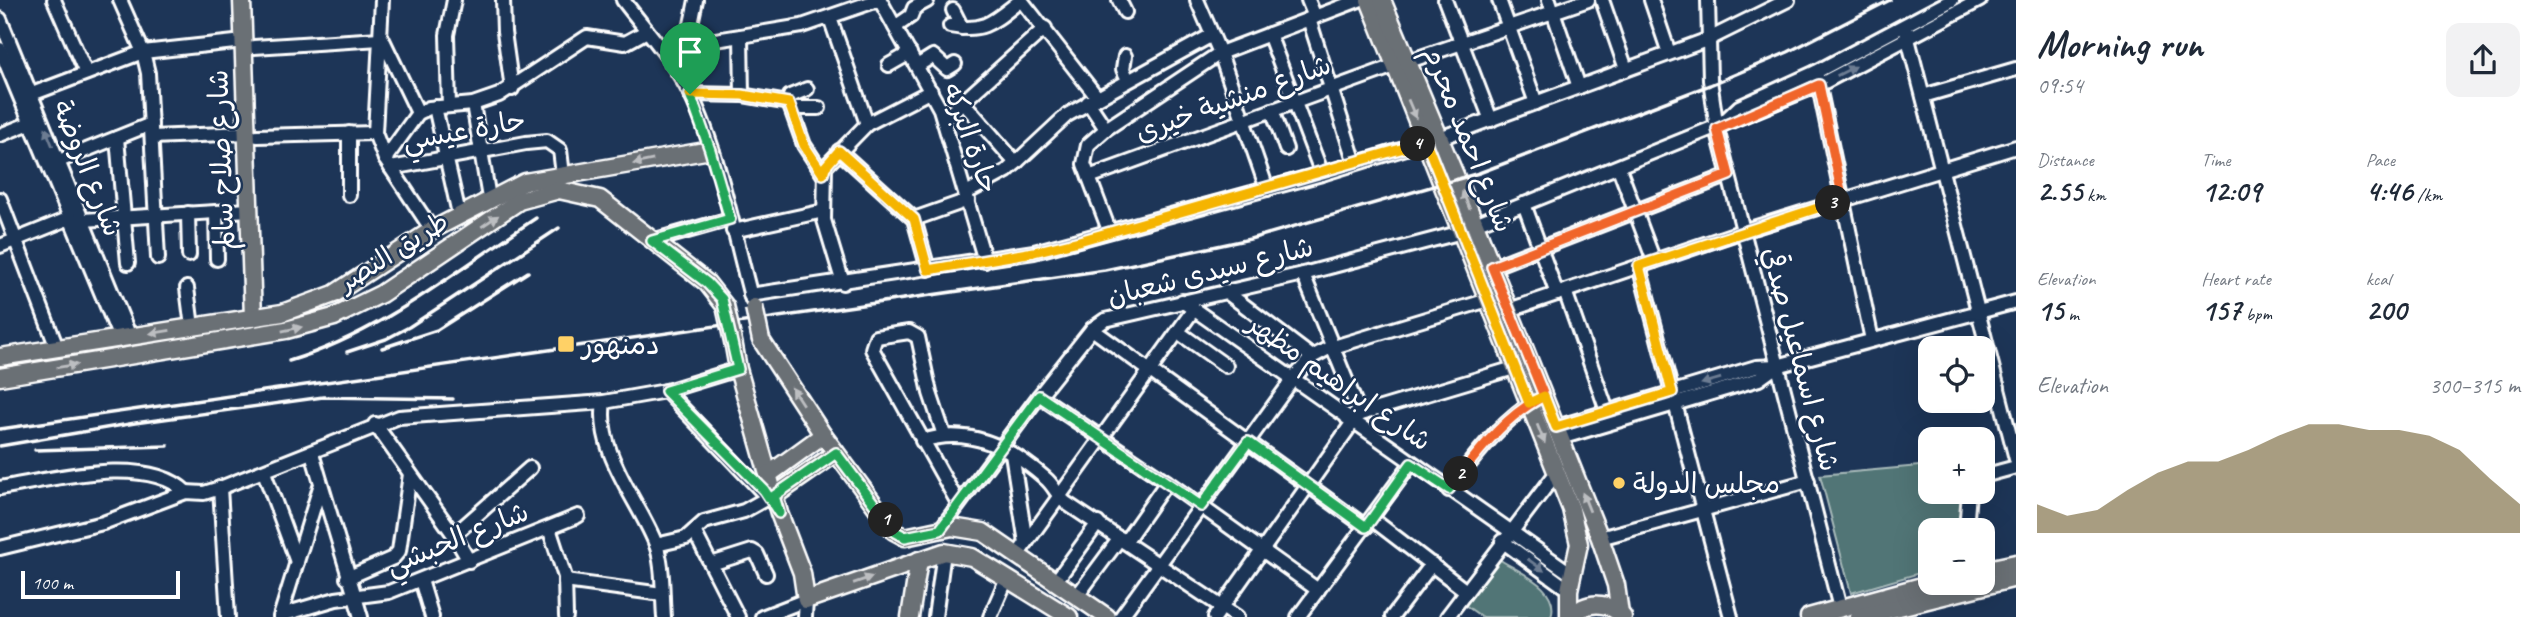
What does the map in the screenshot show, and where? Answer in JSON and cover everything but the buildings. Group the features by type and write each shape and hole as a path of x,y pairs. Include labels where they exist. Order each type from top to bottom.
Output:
{"main road":[{"name":"شارع صلاح سالم","path":"243,0 249,44"},
{"name":"شارع صلاح سالم","path":"252,0 249,44 258,317"},
{"name":"شارع احمد محرم","path":"1382,1 1402,63 1469,228 1488,300 1514,368 1558,432 1614,578 1622,615"},
{"name":"شارع صلاح سالم","path":"252,134 250,210 258,317"},
{"name":"طريق النصر","path":"0,356 258,317 300,307 360,279 459,214 524,182 710,150"},
{"path":"599,170 600,199"},
{"name":"طريق النصر","path":"0,376 301,327 344,313 371,299 531,195 566,190 600,199 707,283 725,306 738,369 772,496 798,559 806,600"},
{"name":"شارع احمد محرم","path":"1469,228 1492,267 1510,310 1557,472 1578,531 1577,559 1568,578 1571,617"},
{"path":"360,279 363,293 371,299"},
{"path":"334,293 343,303 344,313"},
{"path":"752,301 761,340 823,435 898,534 915,537 962,527 988,534 1022,549 1056,581 1108,617"},
{"path":"768,475 823,435"},
{"path":"772,496 836,453"},
{"path":"972,557 988,534"},
{"path":"806,600 944,552 972,557 1060,615"},
{"path":"910,617 919,560"},
{"path":"1995,567 2016,563"},
{"path":"1861,617 1914,610 2016,578"},
{"path":"1809,617 1918,587"},
{"path":"1571,617 1584,607 1594,604 1604,605 1622,615"}],"street":[{"path":"54,0 86,73"},
{"path":"120,0 143,52 152,137 158,258"},
{"path":"382,0 375,132 388,164 432,230"},
{"path":"449,106 446,36 454,0"},
{"path":"503,0 503,33 512,89"},
{"path":"623,0 671,62 690,94 710,150 752,301 843,283 1034,252 1322,174 1491,120 1709,39 1788,0"},
{"path":"671,62 685,45 693,25 696,0"},
{"path":"685,45 802,26 879,0"},
{"name":"حارة البركه","path":"879,0 944,119 985,261"},
{"path":"953,10 956,27 980,35 1021,0 1045,28 1093,99 1106,129"},
{"path":"1198,0 1220,53 1267,189"},
{"path":"1308,0 1331,89 1355,163"},
{"path":"1109,230 1086,170 1088,145 1106,129 1220,53 1312,18 1339,4 1359,0"},
{"path":"1446,0 1491,120"},
{"path":"1499,0 1536,103"},
{"name":"شارع منشية خيرى","path":"1086,170 1243,121 1509,27 1551,6 1588,0"},
{"path":"1602,0 1626,69"},
{"path":"1651,0 1668,53"},
{"name":"شارع اسماعيل صدقي","path":"1708,0 1710,80 1717,129 1840,608"},
{"path":"1906,33 1952,0"},
{"path":"1717,129 1739,107 1818,78 1906,33 1980,0"},
{"path":"895,27 911,16 915,7 927,1"},
{"path":"1551,6 1579,87"},
{"path":"830,18 867,124"},
{"name":"شارع الروضة","path":"0,19 26,96 30,123 76,219 125,337"},
{"path":"944,119 1045,28"},
{"path":"388,164 418,113 435,107 473,104 512,89 581,40 600,37 625,43 647,31"},
{"path":"1906,33 2016,459"},
{"path":"1269,34 1322,174"},
{"path":"914,219 967,197 1016,163 1052,127 1093,99 1212,35"},
{"path":"741,36 742,95"},
{"path":"26,96 143,52 380,37"},
{"path":"380,37 418,113"},
{"name":"شارع الروضة","path":"0,49 59,161 76,219"},
{"path":"889,65 910,53"},
{"path":"917,66 933,56 945,69 955,64"},
{"path":"1125,57 1123,69 1128,80"},
{"path":"1923,96 2016,69"},
{"path":"1818,78 1871,340"},
{"path":"807,89 790,96 790,105 804,145 823,174"},
{"path":"843,283 828,237 824,211 825,167 867,124 931,91"},
{"path":"690,94 742,95 819,108"},
{"path":"963,102 1016,163"},
{"path":"473,104 489,198"},
{"path":"435,107 459,214"},
{"path":"1272,110 1286,149"},
{"path":"0,135 30,123"},
{"path":"59,161 151,124"},
{"name":"شارع سيدى شعبان","path":"940,530 958,503 1007,450 1039,396 1092,329 1115,316 1303,274 1469,228 1717,129"},
{"path":"152,137 375,132"},
{"path":"349,133 349,195"},
{"path":"117,138 128,263"},
{"name":"حارة عيسي","path":"388,164 526,143 552,143 560,150 563,175"},
{"path":"1510,310 1743,231 2016,147"},
{"path":"839,151 914,219 928,270"},
{"path":"1619,168 1654,261"},
{"path":"1492,267 1729,175"},
{"path":"0,200 57,348"},
{"path":"1524,204 1607,411"},
{"path":"0,246 76,219 250,210"},
{"path":"652,241 824,211"},
{"path":"216,212 217,259"},
{"path":"188,213 189,256"},
{"path":"1639,266 1731,617"},
{"path":"1303,274 1332,348 1353,418"},
{"path":"187,288 192,327"},
{"path":"1225,291 1308,362"},
{"path":"1121,617 1308,362 1332,348 1488,300"},
{"name":"شارع ابراهيم مظهر","path":"1182,301 1353,418 1411,464 1449,489 1556,580 1568,578"},
{"path":"1558,432 1673,398 1759,366 1777,366 2016,302"},
{"path":"1022,549 1194,309"},
{"path":"1092,329 1308,485 1432,564 1466,591"},
{"path":"944,435 930,393 918,337 909,332 876,337 872,349 958,503"},
{"path":"1178,332 1226,366"},
{"path":"1218,612 1353,418 1514,368"},
{"path":"0,548 103,523 186,492 204,493 220,488 312,453 374,424 425,412 514,411 604,402 666,391 738,369"},
{"path":"656,545 686,538 704,522 744,511 772,496 666,391"},
{"path":"1039,396 1167,482 1318,590"},
{"path":"1558,432 1607,411 1673,398"},
{"path":"1449,489 1486,443 1536,399"},
{"path":"604,402 603,427 607,444 656,545 664,617"},
{"path":"374,424 454,535 469,561"},
{"path":"922,441 944,435 979,438 1007,450 1045,478 1059,497 1159,564 1218,612 1237,617"},
{"path":"1007,450 1022,549"},
{"path":"312,453 360,617"},
{"path":"1298,617 1411,464"},
{"path":"1995,473 2016,467"},
{"path":"454,535 530,468"},
{"path":"0,488 127,472 160,477 186,492"},
{"path":"264,472 297,562"},
{"path":"1447,617 1557,472"},
{"path":"347,578 393,558 398,551 410,474"},
{"path":"1600,538 1808,481"},
{"path":"1077,596 1167,482"},
{"path":"281,616 320,487"},
{"path":"220,488 228,617"},
{"name":"شارع الحبشي","path":"281,616 353,596 374,596 421,580 578,516"},
{"path":"1056,581 1098,523"},
{"path":"548,528 565,580 566,617"},
{"path":"694,531 738,617"},
{"name":"شارع ابراهيم مظهر","path":"1506,536 1568,578"},
{"path":"711,564 752,551 757,554 766,574"},
{"path":"935,617 944,552"},
{"path":"1392,617 1432,564"},
{"path":"990,617 1007,578"},
{"path":"421,580 432,617"},
{"path":"565,580 662,594"},
{"path":"762,617 806,600 805,617"}],"green space":[{"path":"1918,466 1918,504 1963,504 1963,518 1918,518 1918,573 1851,593 1820,475"},
{"path":"1497,558 1544,589 1550,597 1551,617 1482,617 1465,605"}],"railway":[{"path":"0,429 1105,270 1250,239 1479,173 1710,85 1788,52 1890,0"},
{"path":"289,361 355,335 386,318 536,218"},
{"path":"347,352 386,339 409,327 559,228"},
{"path":"382,348 437,330 528,272"},
{"path":"0,446 135,423 323,397 453,399"},
{"path":"35,450 168,446"}],"place":[{"name":"دمنهور","path":"566,344"},
{"name":"مجلس الدولة","path":"1619,483"}],"route":[{"path":"690,94 730,219 652,241 707,283 722,299 738,369 666,391 764,490 779,513 774,496 836,453 894,531 905,537 940,530 1039,396 1201,506 1248,442 1366,527 1411,464 1449,489 1496,432 1529,403 1544,396 1492,267 1729,175 1717,129 1819,85 1843,200 1639,266 1672,392 1556,427 1544,396 1529,403 1426,142 1322,174 1109,230 1079,241 1034,252 928,270 919,228 906,209 839,151 825,167 823,174 804,145 789,103 742,95 690,94"}]}
